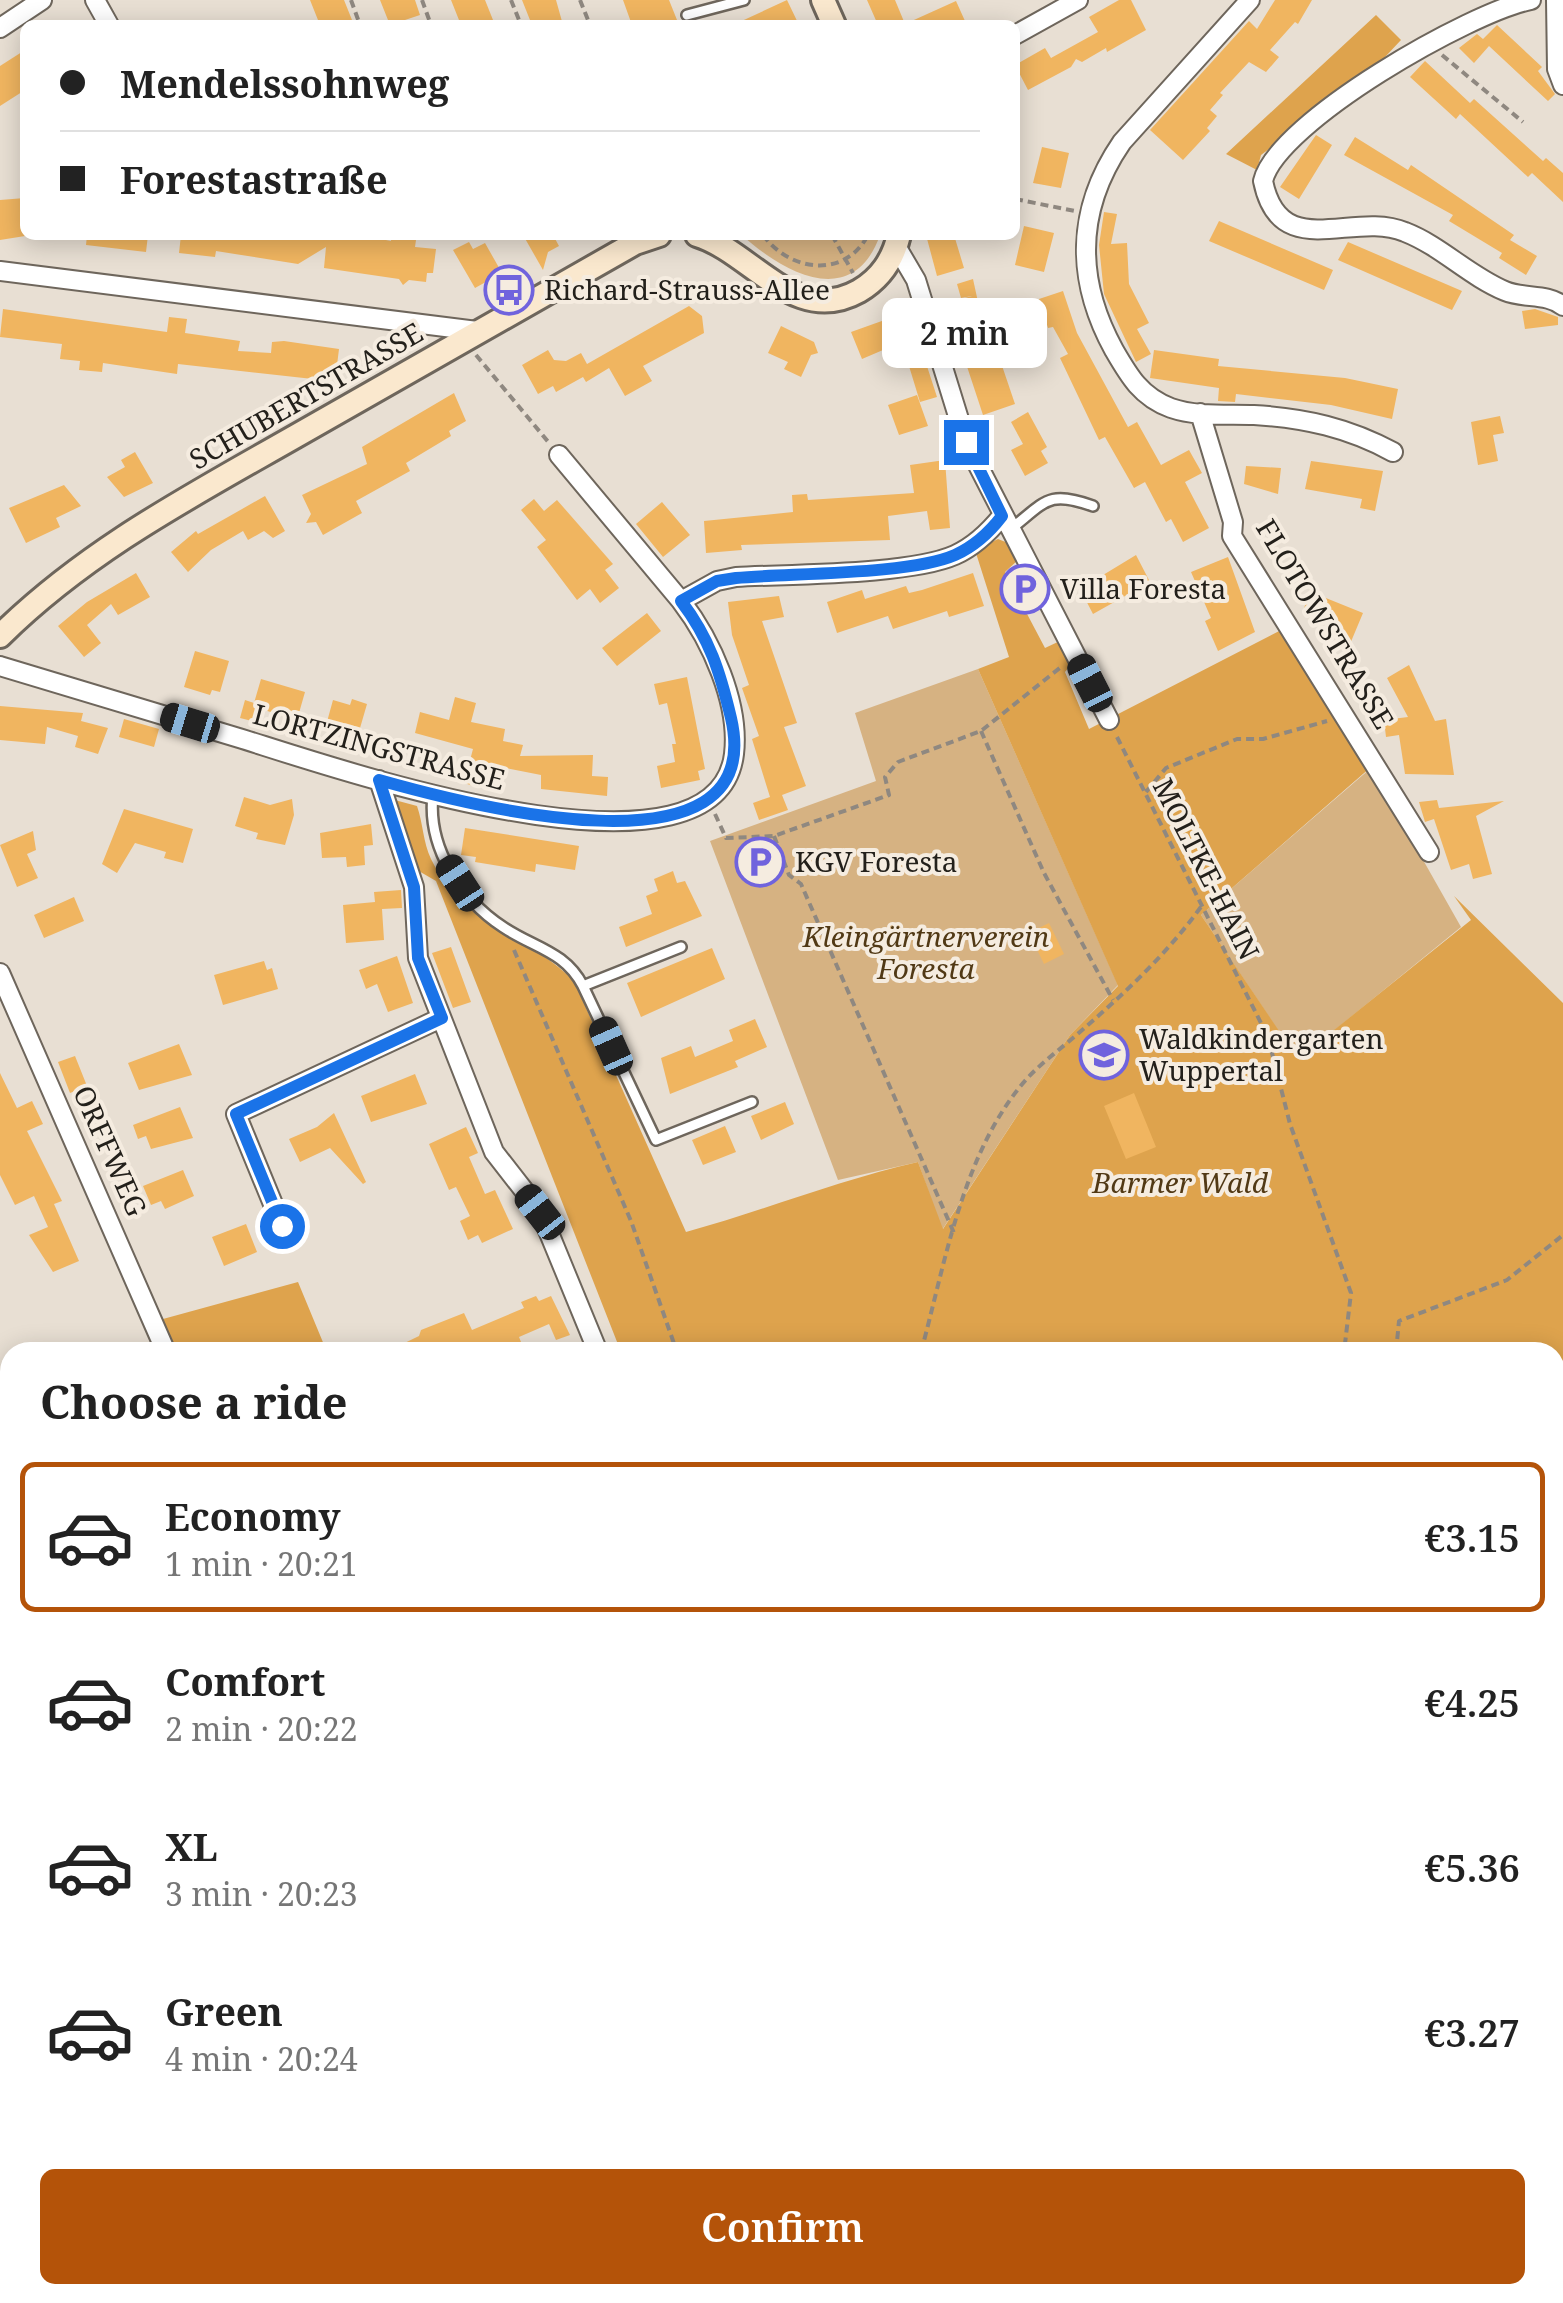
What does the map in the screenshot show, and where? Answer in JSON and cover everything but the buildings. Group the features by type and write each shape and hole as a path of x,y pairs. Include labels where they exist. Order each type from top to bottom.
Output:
{"street":[{"path":"0,28 42,0"},
{"path":"1020,32 1078,0"},
{"path":"1250,0 1122,142 1094,190 1085,231 1088,289 1127,373 1139,390 1156,402 1200,413 1329,424 1393,452"},
{"path":"1530,0 1506,5 1432,43 1345,96 1274,154 1263,181 1272,208 1285,221 1316,232 1354,225 1406,232 1507,292 1553,299 1563,306"},
{"path":"1556,0 1557,68 1563,85"},
{"name":"SCHUBERTSTRASSE","path":"0,636 89,558 476,342 647,240"},
{"path":"706,240 809,300 832,300 869,284 882,273 897,240"},
{"path":"897,240 916,280 966,442 1109,720"},
{"path":"0,271 476,342"},
{"name":"FLOTOWSTRASSE","path":"1200,413 1233,522 1232,536 1429,852"},
{"name":"LORTZINGSTRASSE","path":"0,666 433,796 530,814 613,821 663,817 708,801 733,765 736,740 716,656 706,632 559,455"},
{"path":"681,601 717,581 736,578 919,565 953,556 1006,522"},
{"path":"379,780 414,887 418,958 494,1152 540,1212 594,1342"},
{"name":"ORFFWEG","path":"0,973 162,1342"},
{"path":"282,1226 236,1114 442,1018"}],"lane":[{"path":"687,15 744,0"},
{"path":"1006,522 1052,496 1064,495 1092,506"},
{"path":"433,796 430,821 434,843 471,896 504,928 556,953 573,967 656,1140 752,1102"},
{"path":"583,986 681,947"}],"path":[{"path":"1432,43 1523,122"},
{"path":"1020,200 1075,212"},
{"path":"769,240 796,262 812,268 846,258 863,240"},
{"path":"835,240 853,273"},
{"path":"476,342 559,455"},
{"path":"718,822 726,838 774,836 888,795 886,777 898,762 981,731 1062,665"},
{"name":"MOLTKE-HAIN","path":"1109,720 1268,1037 1290,1124 1351,1293 1345,1342"},
{"path":"1146,792 1166,768 1238,739 1263,739 1325,720 1355,729"},
{"path":"981,731 1062,904 1114,1000"},
{"path":"774,836 789,875 801,884 954,1233"},
{"path":"925,1342 954,1233 987,1138 1018,1090 1046,1058 1152,966 1203,904"},
{"path":"504,928 631,1220 674,1342"},
{"path":"1397,1342 1399,1321 1507,1280 1563,1234"}],"green space":[{"path":"1376,15 1401,40 1370,73 1261,155 1257,170 1226,154"},
{"path":"748,240 877,240 868,258 853,272 835,278 797,272"},
{"name":"Barmer Wald","path":"998,539 1008,543 1019,559 1005,572 1045,648 1062,640 1073,662 1065,672 1089,729 1285,628 1371,767 1201,915 1298,1059 1471,920 1454,896 1563,1003 1563,1342 617,1342 436,881 417,870 391,799 417,806 431,859 460,898 574,981 686,1232 918,1162 943,1229 1070,1035 1118,986 978,669 1009,657 975,550"},
{"name":"Kleingärtnerverein Foresta","path":"978,669 1118,985 1070,1035 942,1230 918,1162 838,1180 710,841 876,781 855,713"},
{"path":"1371,768 1461,927 1298,1060 1201,915"},
{"path":"298,1282 323,1342 171,1342 163,1319"}],"place":[{"name":"Richard-Strauss-Allee","path":"509,290"},
{"name":"Villa Foresta","path":"1025,589"},
{"name":"KGV Foresta","path":"760,862"},
{"name":"Waldkindergarten Wuppertal","path":"1104,1055"}],"route":[{"path":"282,1226 236,1114 442,1018 418,958 414,887 379,780 433,796 530,814 613,821 663,817 708,801 723,785 733,765 736,740 716,656 706,632 681,601 717,581 919,565 953,556 986,536 1002,516 966,442"}]}
